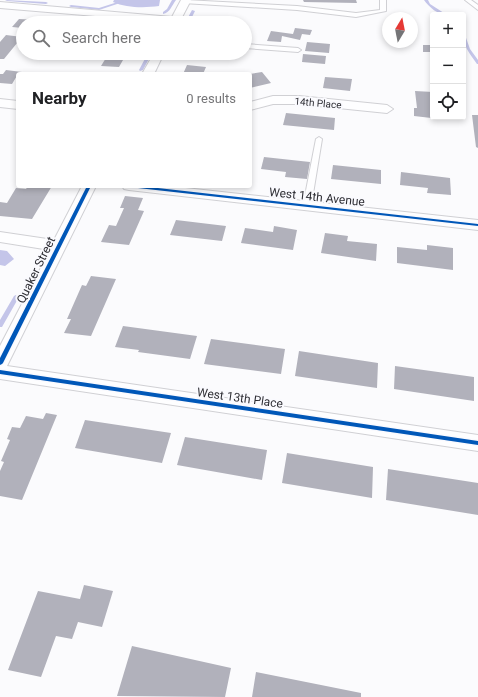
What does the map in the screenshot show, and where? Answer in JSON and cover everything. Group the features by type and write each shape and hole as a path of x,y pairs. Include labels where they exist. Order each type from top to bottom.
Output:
{"street":[{"path":"178,16 186,1"},
{"path":"2,7 106,16"},
{"path":"149,72 156,60"},
{"name":"14th Place","path":"252,105 273,100 387,103 386,122"},
{"path":"0,103 16,105"},
{"name":"Quaker Street","path":"0,364 88,188"},
{"name":"West 14th Avenue","path":"147,188 478,225"},
{"path":"0,238 59,246"},
{"name":"West 13th Place","path":"0,372 478,443"}],"lane":[{"path":"186,1 289,7 356,15 383,11 382,0"},
{"path":"468,0 477,5"},
{"path":"252,47 298,50"},
{"path":"307,206 319,139"}],"water":[{"path":"114,0 160,0 159,6 142,7 118,4 113,2"},
{"path":"0,250 7,251 14,259 5,266 0,265"}],"building":[{"path":"303,0 356,0 357,3 304,2"},
{"path":"295,28 312,30 310,35 302,34 300,40 282,36 281,42 267,41 271,31 293,34"},
{"path":"6,35 16,36 16,44 4,59 0,59 0,42"},
{"path":"307,42 330,44 329,53 305,51"},
{"path":"423,45 430,45 430,52 423,52"},
{"path":"303,54 326,56 325,64 302,62"},
{"path":"105,60 123,60 119,67 101,66"},
{"path":"187,65 206,67 204,72 184,72"},
{"path":"6,70 22,72 16,72 16,77 12,84 0,83 0,74 3,74"},
{"path":"262,72 271,83 252,88 252,74"},
{"path":"325,77 352,79 350,91 323,88"},
{"path":"415,91 430,92 430,118 414,116 414,108 417,108"},
{"path":"286,113 335,118 334,130 283,125"},
{"path":"472,115 478,115 478,148 476,147"},
{"path":"264,157 310,162 307,179 285,177 286,172 261,169"},
{"path":"333,165 381,170 381,184 331,179"},
{"path":"401,172 450,178 451,195 427,193 428,188 400,185"},
{"path":"16,188 51,188 32,219 0,216 0,202 7,203"},
{"path":"125,196 143,198 138,210 144,211 129,245 101,242 109,225 116,226 124,208 120,208"},
{"path":"176,220 226,226 222,241 170,235"},
{"path":"274,226 297,230 293,250 241,243 245,228 273,232"},
{"path":"325,233 348,236 347,241 377,244 376,261 321,253"},
{"path":"427,245 453,248 453,270 397,263 397,247 427,250"},
{"path":"91,276 116,279 91,336 64,333 71,319 67,319 82,285 86,286"},
{"path":"123,326 197,336 190,359 138,352 139,350 115,347"},
{"path":"211,339 285,349 281,374 204,364"},
{"path":"299,351 378,363 377,388 295,376"},
{"path":"395,366 474,377 474,401 394,389"},
{"path":"46,413 57,415 22,500 0,496 0,471 4,462 1,461 10,440 7,439 12,427 20,428 26,416 43,419"},
{"path":"85,420 171,433 162,463 75,448"},
{"path":"185,437 267,450 262,480 177,465"},
{"path":"287,453 373,467 372,498 282,483"},
{"path":"388,469 478,483 478,515 386,500"},
{"path":"84,585 113,591 102,627 78,622 72,639 56,636 41,677 8,670 38,591 80,599"},
{"path":"132,646 231,668 225,697 117,696"},
{"path":"256,672 361,693 361,697 252,697"}],"waterway":[{"path":"7,0 46,3"},
{"path":"71,6 99,9 127,0"},
{"path":"164,13 168,10 174,0"},
{"path":"426,0 429,5 440,12"},
{"path":"190,16 193,11"},
{"path":"466,43 468,49 478,63"},
{"path":"141,70 146,60"},
{"path":"0,325 16,297"}],"cycle path":[{"path":"0,363 88,188"},
{"path":"147,188 478,225"},
{"path":"0,372 478,443"}]}
